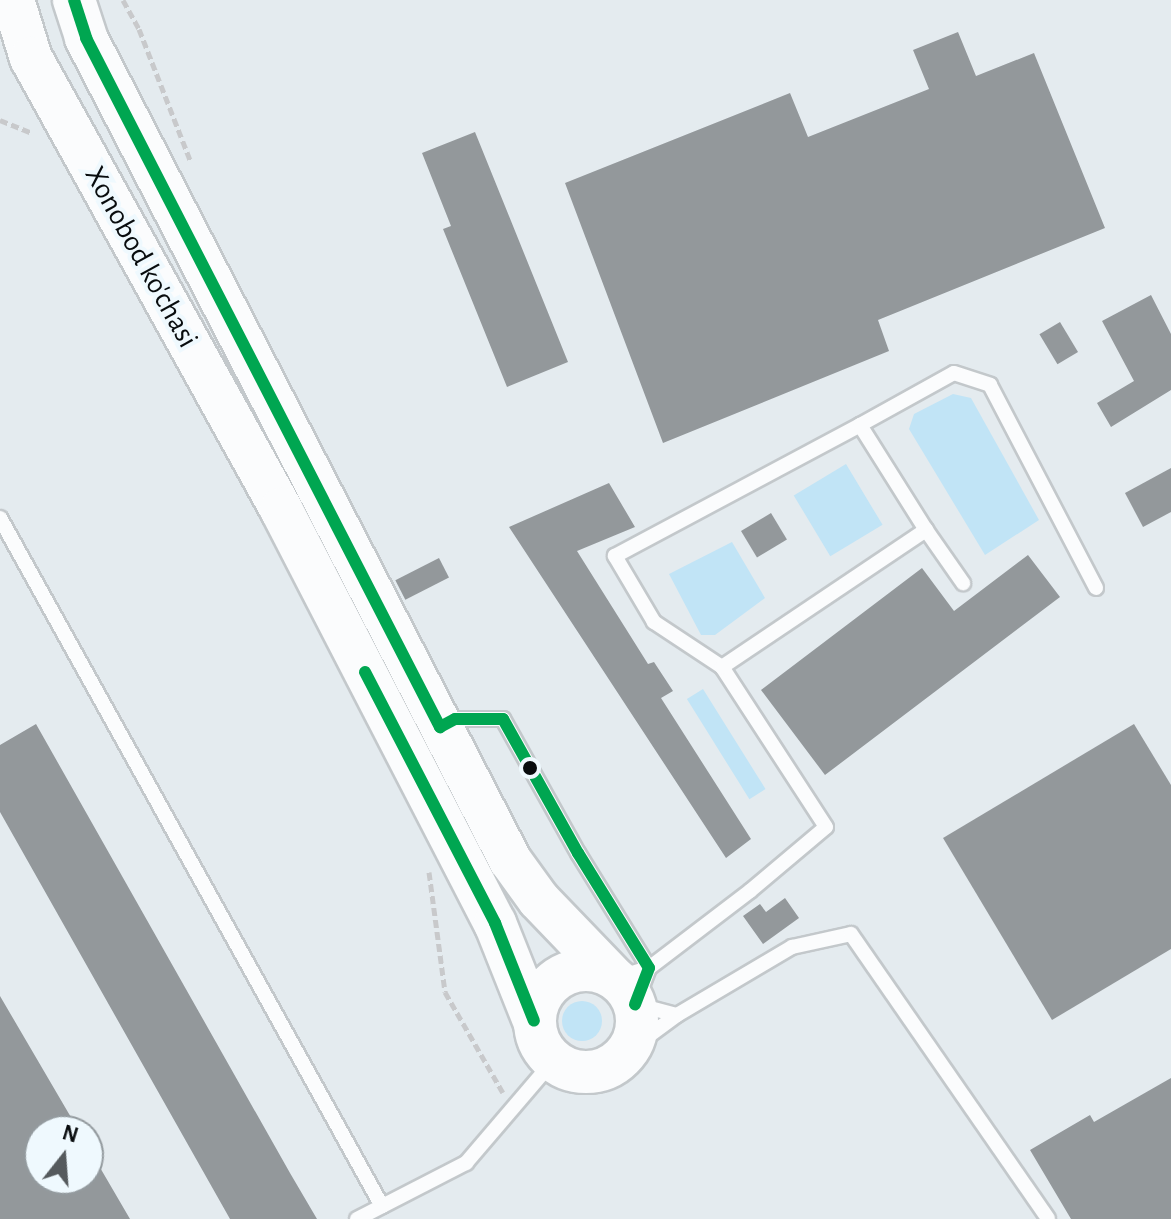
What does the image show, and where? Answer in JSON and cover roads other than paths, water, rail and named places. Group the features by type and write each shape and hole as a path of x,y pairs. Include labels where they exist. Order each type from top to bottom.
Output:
{"street":[{"name":"Xonobod ko'chasi","path":"13,0 16,65 298,500 447,723 510,860 539,900 633,983"},
{"name":"Xonobod ko'chasi","path":"80,19 298,500 495,923 543,1050 553,1061"},
{"path":"16,65 80,19"},
{"path":"495,923 523,921 539,900"},
{"path":"534,1021 543,992 567,973 591,971 633,983 636,1028 628,1051 601,1071 568,1069 553,1061"}],"lane":[{"path":"633,983 826,827 722,667 654,622 615,556 954,373 990,385 1096,588"},
{"path":"860,425 963,583"},
{"path":"0,518 382,1206"},
{"path":"722,667 926,530"},
{"path":"447,723 503,719 578,853 633,983 677,1015"},
{"path":"628,1051 677,1015 792,947 851,934 1048,1219"},
{"path":"357,1219 466,1163 553,1061"}]}
